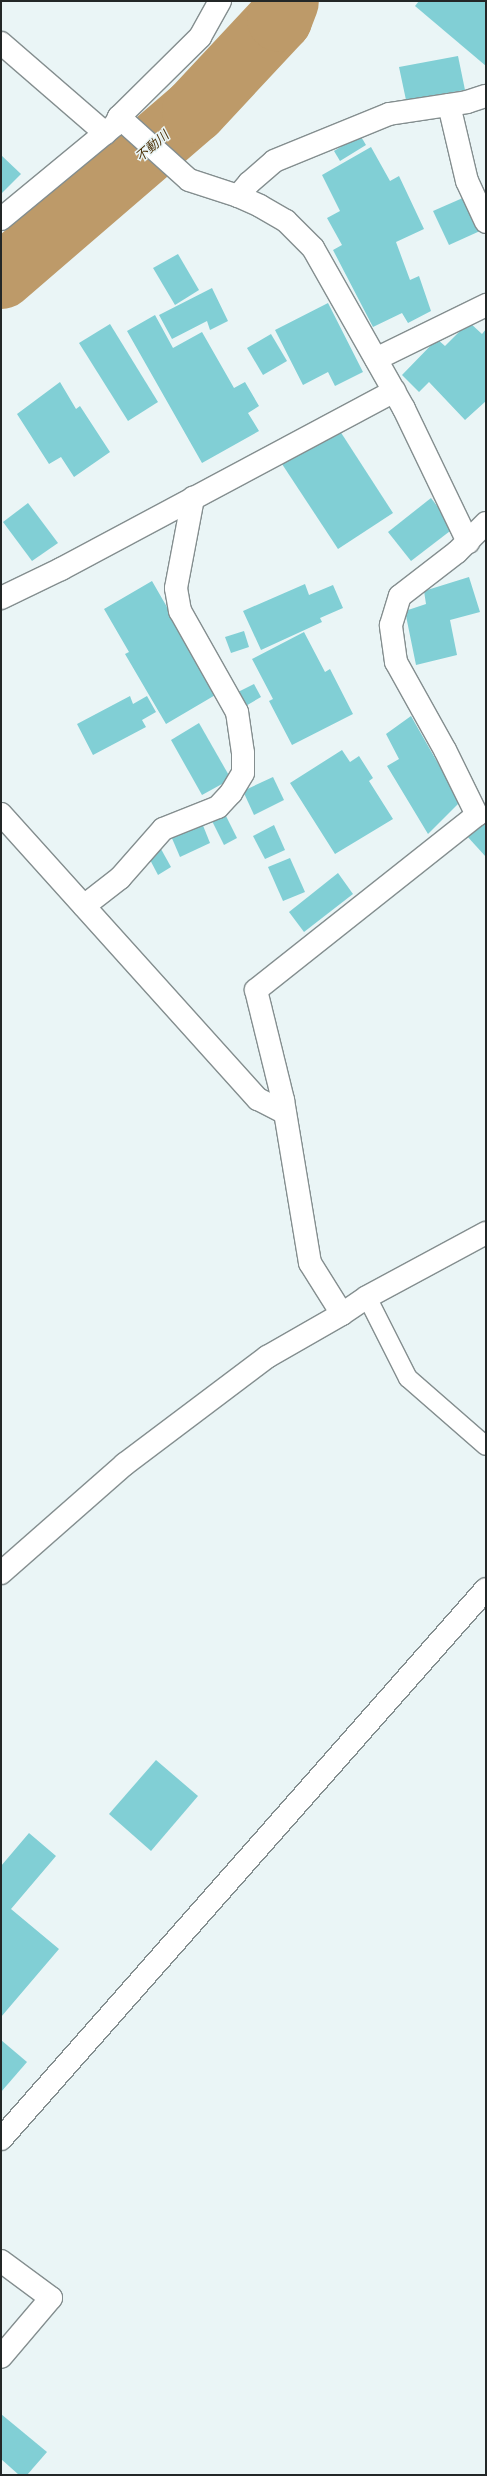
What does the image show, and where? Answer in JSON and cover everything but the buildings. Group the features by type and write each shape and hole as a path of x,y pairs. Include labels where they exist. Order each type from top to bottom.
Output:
{"street":[{"path":"1,219 112,125 200,37 220,1"},
{"path":"1,43 112,125 136,134 189,180 238,196 286,221 314,248 394,391 468,542"},
{"path":"238,196 249,183 274,161 389,114 449,105 486,96"},
{"path":"449,105 468,181 486,222"},
{"path":"376,359 486,305"},
{"path":"1,598 61,569 394,391"},
{"path":"84,906 120,878 163,829 218,807 231,793 243,773 243,753 237,712 180,611 176,588 193,498"},
{"path":"342,1314 310,1263 285,1113 256,990 481,811 444,750 396,662 390,625 400,596 468,542 486,523"},
{"path":"1,814 258,1099 285,1113"},
{"path":"1,1573 125,1464 267,1357 342,1314 366,1297 486,1233"},
{"path":"1,2139 486,1589"},
{"path":"1,2261 50,2298 1,2357"}],"lane":[{"path":"366,1297 408,1378 486,1446"}],"waterway":[{"name":"不動川","path":"1,276 194,110 279,19 286,1"}]}
